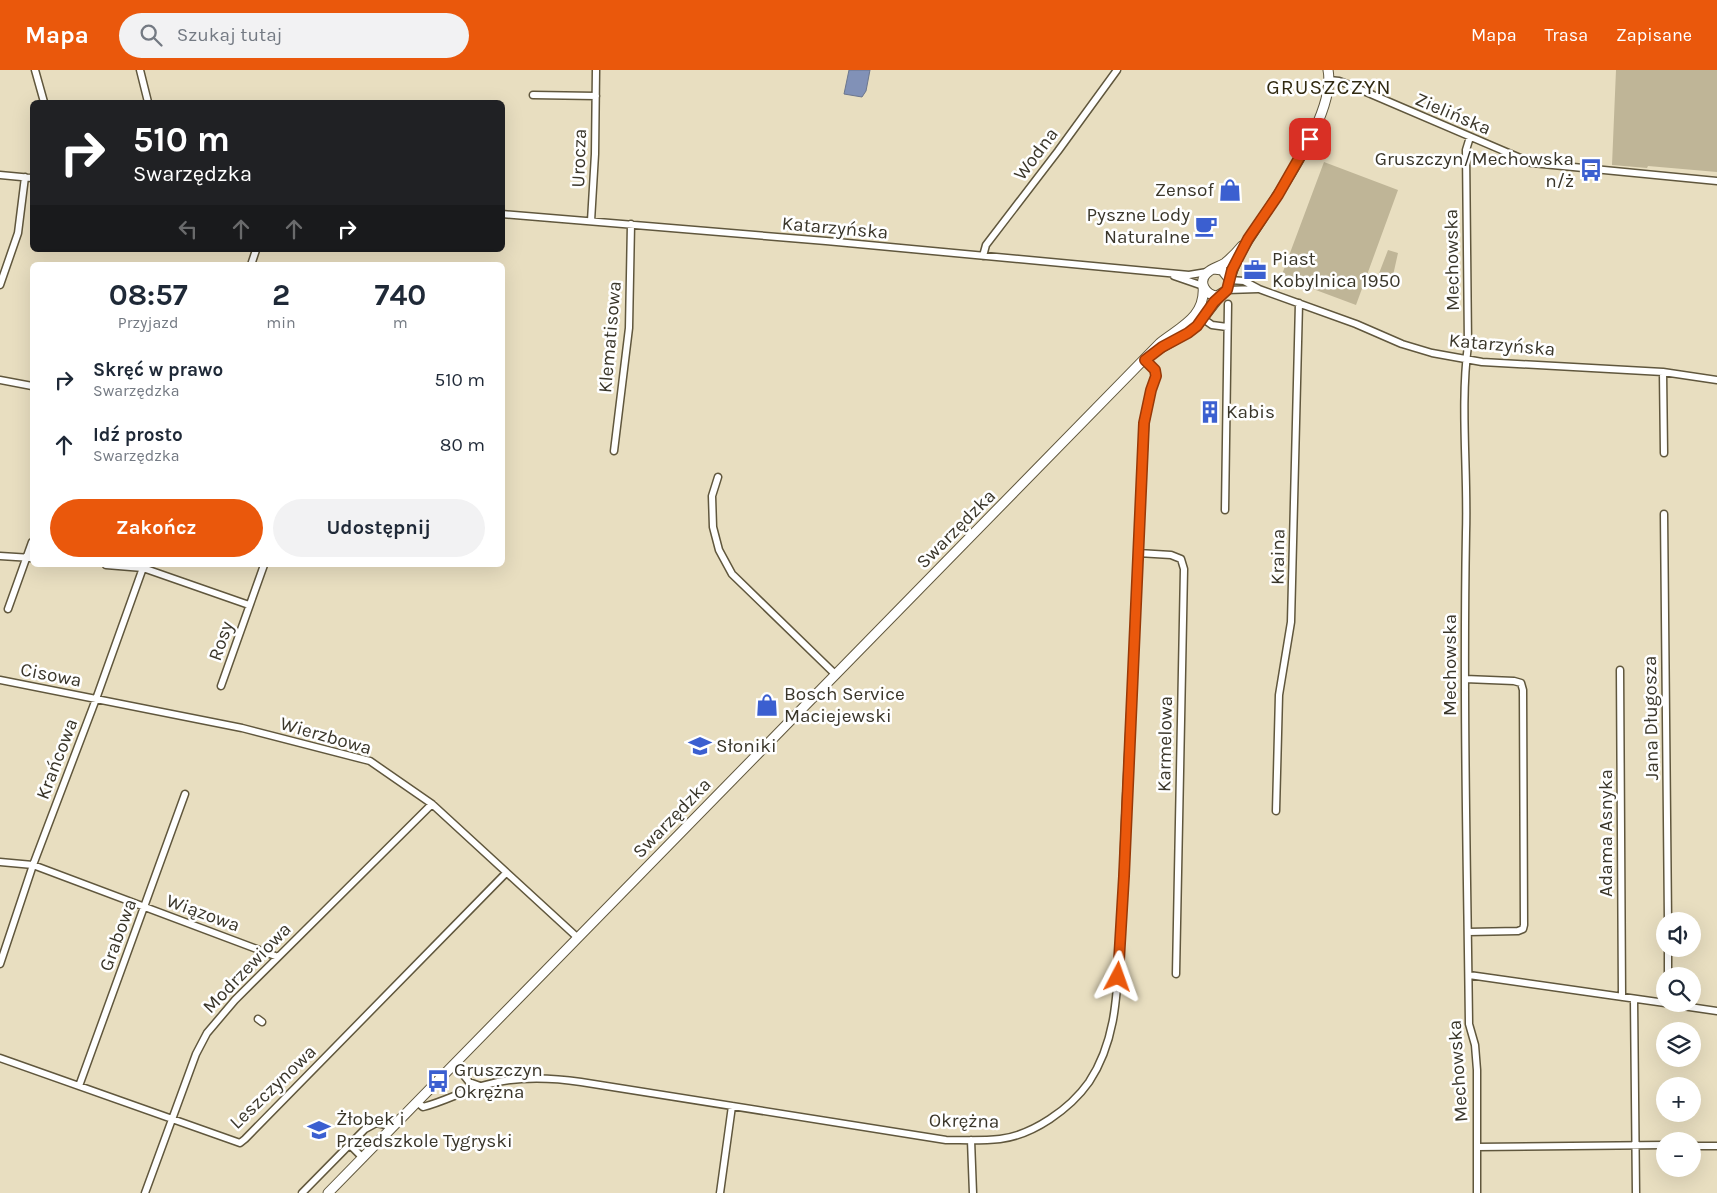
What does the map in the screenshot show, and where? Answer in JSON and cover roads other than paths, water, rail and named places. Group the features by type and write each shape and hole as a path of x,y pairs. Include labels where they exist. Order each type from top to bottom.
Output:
{"street":[{"path":"35,70 43,100"},
{"path":"140,70 148,100"},
{"name":"Urocza","path":"590,221 595,154 596,70"},
{"name":"Wodna","path":"983,256 986,245 1117,70"},
{"path":"1203,286 1210,294 1224,293 1232,270 1248,239 1278,195 1310,139 1325,103 1329,75"},
{"name":"Zielińska","path":"1329,75 1522,160 1544,165 1717,181"},
{"path":"533,95 596,96"},
{"name":"Mechowska","path":"1470,137 1466,150 1468,345 1464,373 1466,522 1465,679 1469,1024 1475,1045 1477,1070 1477,1193"},
{"path":"0,175 30,178"},
{"path":"0,285 18,234 24,177"},
{"name":"Katarzyńska","path":"505,214 1188,275 1211,271"},
{"name":"Klematisowa","path":"614,451 629,328 631,224"},
{"path":"1227,327 1212,325 1200,316 1203,302 1203,279 1211,271 1224,264 1248,239"},
{"path":"1211,271 1225,272 1230,280"},
{"name":"Katarzyńska","path":"1165,273 1203,286"},
{"name":"Katarzyńska","path":"1230,280 1244,281 1259,289 1416,349 1466,360 1663,372 1717,380"},
{"name":"Katarzyńska","path":"1224,293 1259,289"},
{"name":"Swarzędzka","path":"333,1191 417,1102 1160,343 1200,316 1224,293"},
{"name":"Kraina","path":"1276,811 1278,700 1292,611 1299,303"},
{"path":"1224,510 1228,304"},
{"name":"Okrężna","path":"417,1102 423,1107 480,1086 513,1079 548,1078 946,1140 1002,1139 1038,1127 1068,1105 1087,1084 1097,1069 1109,1041 1115,1012 1124,876 1144,423 1156,376 1155,370 1145,360"},
{"path":"1663,372 1664,453"},
{"path":"0,380 30,386"},
{"path":"718,477 712,496 713,527 719,550 732,574 836,675"},
{"name":"Jana Długosza","path":"1664,514 1668,912"},
{"name":"Karmelowa","path":"1138,553 1171,555 1181,559 1184,569 1176,974"},
{"path":"0,556 30,558 8,609"},
{"name":"Rosy","path":"144,567 249,606"},
{"name":"Krańcowa","path":"0,964 32,865 96,699 144,567"},
{"name":"Rosy","path":"221,686 263,567"},
{"name":"Adama Asnyka","path":"1620,670 1622,997"},
{"path":"1465,679 1514,681 1521,683 1523,690 1524,925 1523,929 1518,931 1468,932"},
{"name":"Cisowa","path":"0,680 96,699"},
{"name":"Wierzbowa","path":"96,699 242,728 370,761 432,804 578,938"},
{"name":"Grabowa","path":"79,1086 185,794"},
{"name":"Modrzewiowa","path":"145,1193 196,1054 207,1033 238,997 432,804"},
{"name":"Wiązowa","path":"0,862 32,865 278,957"},
{"name":"Leszczynowa","path":"0,1058 240,1143 506,873"},
{"path":"1469,974 1656,1002"},
{"path":"1634,999 1636,1193"},
{"path":"1701,1009 1717,1011"},
{"path":"455,1064 469,1082 480,1086"},
{"path":"720,1193 732,1106"},
{"path":"302,1193 365,1129 376,1122 386,1125 391,1129"},
{"path":"971,1140 973,1193"},
{"path":"350,1145 363,1158"},
{"path":"1477,1147 1656,1146"},
{"path":"1701,1146 1717,1146"}],"water":[{"path":"849,70 870,70 866,91 862,97 844,94"}],"place":[{"name":"Gruszczyn/Mechowska n/ż","path":"1591,170"},
{"name":"Zensof","path":"1230,190"},
{"name":"Pyszne Lody Naturalne","path":"1206,226"},
{"name":"Piast Kobylnica 1950","path":"1255,270"},
{"name":"Kabis","path":"1210,412"},
{"name":"Bosch Service Maciejewski","path":"767,705"},
{"name":"Słoniki","path":"700,746"},
{"name":"Gruszczyn Okrężna","path":"438,1081"},
{"name":"Żłobek i Przedszkole Tygryski","path":"319,1130"}],"district":[{"name":"GRUSZCZYN","path":"1329,87"}]}
